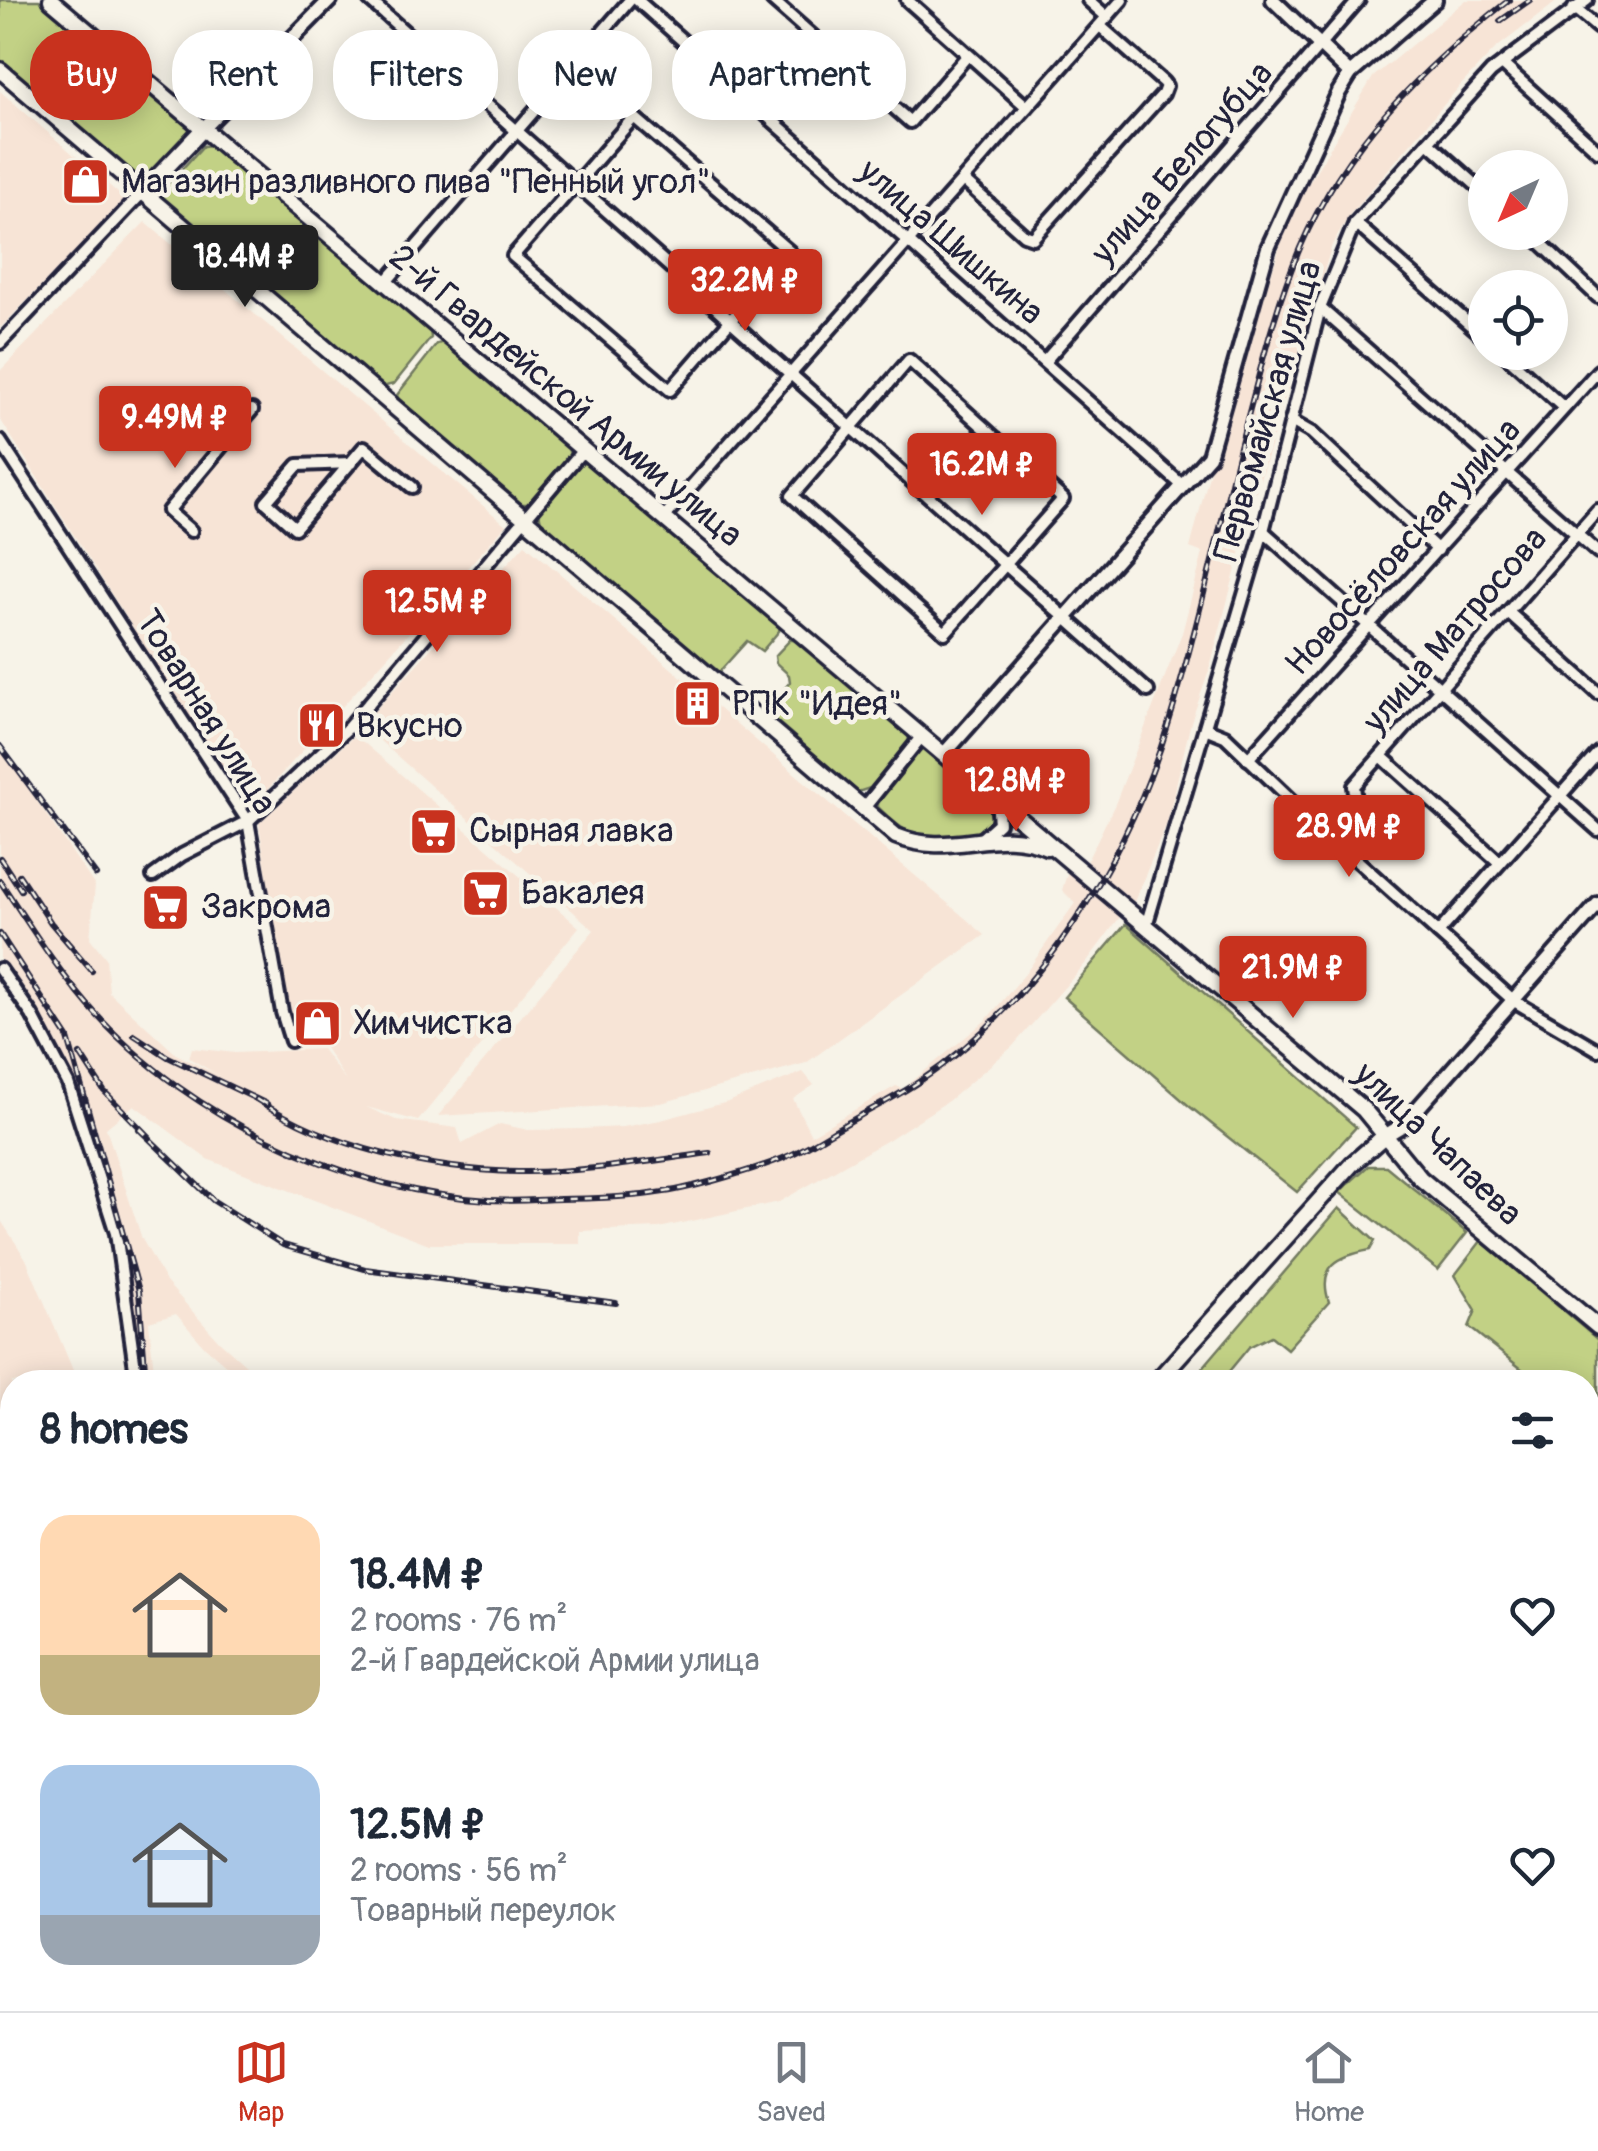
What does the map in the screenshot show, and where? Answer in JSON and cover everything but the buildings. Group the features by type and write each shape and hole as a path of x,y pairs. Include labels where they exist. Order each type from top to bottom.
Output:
{"main road":[{"name":"2-й Гвардейской Армии улица","path":"50,0 1062,853"},
{"path":"0,70 896,836 940,847 1008,837 1030,839 1062,853"},
{"path":"142,193 204,128"},
{"name":"улица Чапаева","path":"1062,853 1364,1110 1420,1178 1598,1328"},
{"path":"1328,1080 1366,1124 1364,1143 1352,1164"},
{"path":"1167,1370 1352,1164 1383,1136"}],"street":[{"path":"204,128 330,0"},
{"path":"369,0 1148,692"},
{"path":"385,282 634,0"},
{"name":"улица Шишкина","path":"634,0 1183,486"},
{"path":"772,0 910,122 968,55"},
{"path":"907,0 1027,108"},
{"path":"964,180 1024,236 1032,238 1163,94 1163,82 1103,21 1088,0"},
{"path":"664,517 1122,0"},
{"path":"1273,0 1350,74"},
{"name":"улица Белогубца","path":"1045,361 1359,0"},
{"path":"944,754 1208,456 1268,248 1338,92 1350,74 1435,0"},
{"name":"Первомайская улица","path":"1146,926 1262,530 1320,308 1355,223 1502,64 1588,0"},
{"path":"1574,8 1598,28"},
{"path":"1502,64 1598,151"},
{"path":"634,117 790,252 730,321 670,390 513,256 634,117"},
{"path":"1428,142 1468,177"},
{"path":"0,343 142,193"},
{"path":"1355,223 1468,323"},
{"path":"1548,250 1598,297"},
{"path":"1320,308 1598,552"},
{"path":"909,360 1064,499 946,633 792,496 850,427 909,360"},
{"path":"1522,370 1564,408"},
{"name":"Новосёловская улица","path":"1248,759 1598,370"},
{"path":"191,531 168,510 252,410"},
{"path":"1291,422 1312,432 1438,550"},
{"name":"Товарная улица","path":"0,442 248,821 282,1012 291,1041"},
{"path":"351,463 298,465 266,502 296,528 364,448 412,487"},
{"path":"153,876 182,855 248,821 348,728 584,450"},
{"name":"улица Матросова","path":"1330,836 1357,808 1354,786 1598,510"},
{"path":"1262,530 1598,830"},
{"path":"1508,612 1598,692"},
{"path":"1205,728 1225,736 1514,1001 1598,1050"},
{"path":"864,808 922,736"},
{"path":"1438,933 1598,753"},
{"path":"1381,756 1500,863"},
{"path":"976,842 999,823 997,799"},
{"path":"1383,1136 1402,1125 1598,904"},
{"path":"0,968 32,1015 68,1083 116,1233 134,1370"}],"shaded area":[{"path":"1466,0 1559,0 1495,49 1460,86 1350,214 1332,245 1258,485 1209,671 1191,722 1167,823 1134,902 1086,863 1115,804 1182,633 1203,553 1190,548 1281,243 1301,196 1373,77"},
{"path":"0,91 126,200 0,328"},
{"path":"145,222 506,525 249,810 0,419 0,371"},
{"path":"525,544 985,935 806,1063 661,1103 438,1116 594,930 362,725"},
{"path":"355,735 579,927 418,1121 366,1107 396,1120 457,1128 462,1144 500,1124 528,1130 582,1129 661,1120 728,1102 803,1072 814,1085 793,1099 811,1135 896,1086 903,1089 986,1020 1025,974 1075,903 1062,890 1068,871 1120,917 1085,964 1012,1047 948,1101 888,1140 779,1202 659,1228 580,1231 580,1244 429,1244 207,1159 134,1105 106,1128 142,1239 166,1282 219,1341 252,1370 231,1370 176,1314 149,1322 154,1370 138,1370 128,1286 84,1112 70,1072 47,1028 0,958 0,747 95,886 90,938 106,958 109,992 176,1054 220,1076 189,1058 192,1048 235,1053 322,1049 346,1081 324,1046 309,1044 288,1022 259,823"},
{"path":"0,1219 26,1259 73,1370 0,1370"}],"green space":[{"path":"0,0 39,0 74,30 30,30 30,88 0,62"},
{"path":"152,96 172,113 172,120 180,120 189,128 189,136 148,179 131,174 68,120 152,120"},
{"path":"212,145 430,330 431,338 394,384 382,387 164,203 160,193 203,146"},
{"path":"445,342 568,447 570,456 530,504 520,504 400,403 397,395 437,344"},
{"path":"580,463 588,464 780,624 779,631 762,651 747,641 719,672 541,522 539,511"},
{"path":"790,640 799,640 908,733 909,742 870,788 858,792 765,711 790,682 775,656"},
{"path":"917,748 927,748 990,802 992,816 988,828 961,836 917,835 878,807 878,794"},
{"path":"1126,924 1356,1127 1297,1192 1189,1106 1064,997"},
{"path":"1368,1166 1386,1166 1467,1233 1438,1270 1339,1192"},
{"path":"1339,1208 1375,1241 1370,1250 1333,1264 1326,1279 1329,1302 1287,1349 1271,1336 1249,1347 1230,1370 1201,1370"},
{"path":"1481,1241 1598,1340 1598,1370 1523,1370 1469,1327 1476,1310 1455,1275"}],"railway":[{"path":"0,881 88,1005 130,1048 179,1087 233,1121 291,1150 352,1174 414,1190 476,1199 536,1200 677,1190 788,1156 903,1092 963,1048 1004,1011 1074,923 1104,874 1130,824 1169,722 1265,352 1300,248 1339,175 1388,111 1446,53 1509,0"},
{"path":"1500,21 1530,0"},
{"path":"0,746 96,875"},
{"path":"0,858 21,890"},
{"path":"19,875 51,923 92,971"},
{"path":"0,934 68,1038 139,1291 145,1370"},
{"path":"134,1035 168,1057 267,1104"},
{"path":"80,1054 104,1091 150,1138"},
{"path":"256,1099 349,1144 451,1167 567,1171 710,1153"},
{"path":"139,1129 214,1201 283,1245 365,1269 616,1303"}],"place":[{"name":"Магазин разливного пива \"Пенный угол\"","path":"86,182"},
{"name":"РПК \"Идея\"","path":"697,704"},
{"name":"Вкусно","path":"321,726"},
{"name":"Сырная лавка","path":"434,831"},
{"name":"Бакалея","path":"486,893"},
{"name":"Закрома","path":"166,907"},
{"name":"Химчистка","path":"318,1023"}]}
